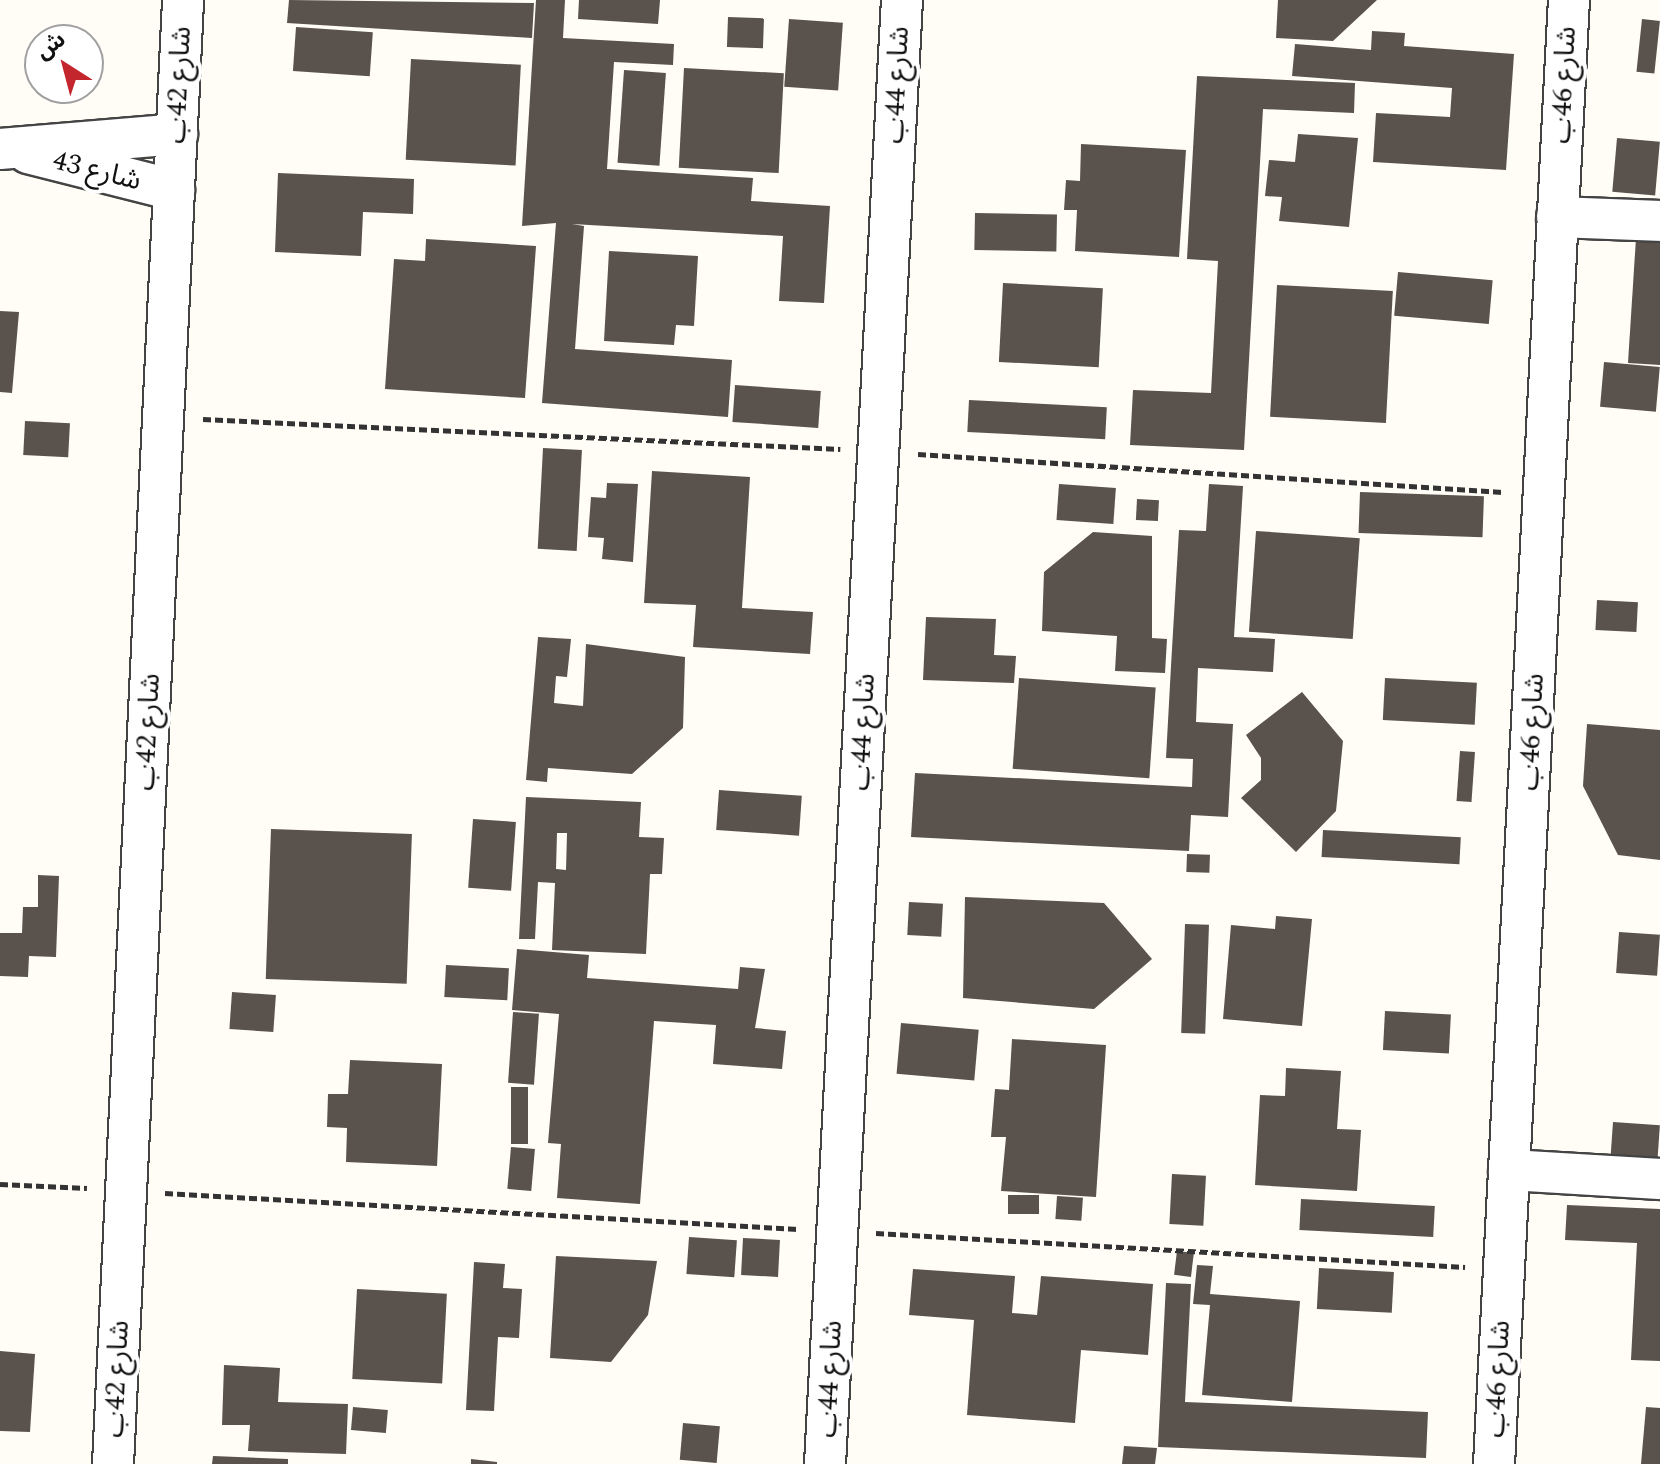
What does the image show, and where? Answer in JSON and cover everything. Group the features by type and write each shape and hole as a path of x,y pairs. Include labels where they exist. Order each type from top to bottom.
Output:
{"street":[{"name":"شارع 42ب","path":"113,1464 183,0"},
{"name":"شارع 44ب","path":"825,1464 902,0"},
{"name":"شارع 46ب","path":"1494,1464 1569,0"},
{"name":"شارع 43","path":"10,150 104,137 177,134"},
{"name":"شارع 43","path":"10,150 174,190"},
{"path":"1557,217 1660,221"},
{"path":"1509,1170 1660,1179"}],"path":[{"path":"0,1184 1504,1269"}],"building":[{"path":"289,0 534,3 532,38 287,23"},
{"path":"536,0 565,0 563,38 674,44 673,65 614,62 607,169 753,178 751,201 830,206 824,303 779,301 783,236 572,224 584,226 575,349 732,360 728,417 542,403 556,223 522,226"},
{"path":"579,0 660,0 658,24 578,19"},
{"path":"1278,0 1377,0 1333,41 1276,38"},
{"path":"728,17 764,18 763,48 727,47"},
{"path":"789,19 843,23 838,91 784,87"},
{"path":"1642,19 1660,21 1654,74 1636,72"},
{"path":"296,27 373,32 370,76 293,71"},
{"path":"1372,31 1405,33 1404,46 1514,54 1506,170 1373,162 1376,113 1450,117 1452,88 1292,76 1295,44 1371,50"},
{"path":"411,59 521,65 516,166 406,160"},
{"path":"684,68 784,73 779,173 679,168"},
{"path":"624,70 666,73 659,166 618,163"},
{"path":"1197,76 1355,83 1354,113 1263,109 1244,450 1130,445 1133,390 1211,393 1218,261 1187,259"},
{"path":"1298,134 1358,138 1349,227 1279,221 1282,197 1265,196 1269,160 1295,162"},
{"path":"1617,138 1660,142 1655,196 1612,192"},
{"path":"1081,144 1186,150 1179,257 1075,251 1077,210 1064,210 1066,180 1080,181"},
{"path":"278,173 414,179 413,214 363,212 361,256 275,252"},
{"path":"975,213 1057,214 1056,251 974,250"},
{"path":"1636,238 1660,239 1660,365 1628,363"},
{"path":"426,239 536,246 525,398 385,389 394,259 425,261"},
{"path":"609,251 698,256 694,326 676,325 674,345 604,341"},
{"path":"1398,272 1493,280 1489,324 1394,316"},
{"path":"1003,283 1103,288 1099,367 999,362"},
{"path":"1277,285 1393,291 1386,423 1270,417"},
{"path":"0,311 19,312 12,393 0,392"},
{"path":"1604,362 1660,367 1656,412 1600,407"},
{"path":"735,385 821,391 818,428 732,422"},
{"path":"969,400 1107,407 1105,439 967,432"},
{"path":"25,421 70,423 68,457 23,455"},
{"path":"543,448 582,450 577,551 538,549"},
{"path":"652,471 750,477 742,608 813,612 810,654 693,647 696,605 644,603"},
{"path":"607,483 638,484 633,562 602,559 604,538 588,537 591,497 606,498"},
{"path":"1059,484 1116,488 1113,524 1056,520"},
{"path":"1209,484 1243,486 1234,637 1275,639 1273,672 1198,668 1196,722 1233,724 1228,817 1191,815 1189,851 911,837 915,773 1192,787 1193,759 1166,758 1171,666 1179,530 1206,531"},
{"path":"1360,492 1484,496 1482,537 1359,533"},
{"path":"1137,499 1159,500 1158,521 1136,520"},
{"path":"1256,531 1360,538 1353,639 1249,632"},
{"path":"1093,532 1152,536 1152,638 1167,639 1165,673 1115,671 1117,636 1042,631 1044,572"},
{"path":"1597,600 1638,602 1636,632 1595,630"},
{"path":"926,617 996,619 994,655 1016,656 1014,683 923,680"},
{"path":"538,637 571,639 567,677 556,676 554,703 583,706 586,644 685,657 683,728 632,774 548,768 547,782 526,780"},
{"path":"1019,678 1156,688 1149,778 1013,769"},
{"path":"1385,678 1477,683 1475,725 1383,720"},
{"path":"1302,692 1343,741 1336,811 1296,852 1241,798 1261,780 1261,758 1246,735"},
{"path":"1587,724 1660,730 1660,860 1618,855 1583,786"},
{"path":"1460,751 1475,752 1471,802 1457,801"},
{"path":"719,790 802,796 799,836 716,830"},
{"path":"526,797 641,802 639,837 664,838 662,874 650,874 646,954 552,950 555,883 538,882 535,939 519,939","holes":["557,833 567,833 566,870 556,869"]},
{"path":"473,819 516,822 511,891 468,888"},
{"path":"271,829 412,834 407,984 266,979"},
{"path":"1323,830 1461,837 1459,864 1322,857"},
{"path":"1187,854 1210,855 1209,873 1186,872"},
{"path":"38,875 59,876 56,957 29,956 28,977 0,976 0,933 22,933 23,907 38,907"},
{"path":"965,897 1104,903 1152,959 1094,1009 963,998"},
{"path":"909,902 943,904 941,937 907,935"},
{"path":"1276,916 1312,919 1302,1026 1223,1019 1231,925 1275,929"},
{"path":"1185,924 1209,925 1205,1034 1181,1033"},
{"path":"1619,932 1660,935 1657,976 1616,973"},
{"path":"517,949 589,955 587,978 738,989 740,967 765,969 755,1028 786,1031 782,1069 713,1064 716,1025 654,1021 640,1204 557,1198 561,1144 548,1143 559,1014 512,1010"},
{"path":"446,965 509,968 507,1000 444,997"},
{"path":"232,992 276,995 273,1032 229,1029"},
{"path":"1385,1011 1451,1014 1449,1053 1383,1050"},
{"path":"513,1012 539,1014 534,1085 508,1083"},
{"path":"901,1023 979,1030 974,1081 897,1074"},
{"path":"1012,1039 1106,1045 1096,1197 1001,1191 1006,1137 991,1137 995,1089 1009,1090"},
{"path":"350,1060 442,1064 437,1166 346,1162 347,1128 327,1127 328,1094 348,1094"},
{"path":"1286,1068 1341,1071 1337,1129 1361,1130 1357,1191 1255,1185 1260,1095 1285,1096"},
{"path":"511,1087 528,1087 528,1144 511,1144"},
{"path":"1613,1122 1660,1125 1658,1157 1611,1154"},
{"path":"511,1147 535,1149 531,1191 507,1189"},
{"path":"1172,1174 1206,1176 1203,1226 1169,1224"},
{"path":"1008,1195 1039,1195 1039,1214 1008,1214"},
{"path":"1057,1196 1083,1198 1081,1221 1055,1219"},
{"path":"1301,1199 1435,1206 1433,1237 1299,1230"},
{"path":"1567,1205 1660,1209 1660,1361 1631,1360 1637,1243 1565,1240"},
{"path":"689,1237 737,1240 734,1277 686,1274"},
{"path":"743,1238 780,1240 778,1277 741,1275"},
{"path":"1177,1251 1194,1253 1191,1277 1174,1275"},
{"path":"556,1256 657,1261 648,1315 611,1362 550,1358"},
{"path":"474,1262 505,1264 503,1288 522,1289 519,1338 498,1337 494,1411 466,1410"},
{"path":"1197,1265 1213,1266 1210,1294 1300,1301 1292,1402 1202,1395 1210,1305 1193,1304"},
{"path":"1319,1268 1394,1272 1392,1313 1317,1309"},
{"path":"913,1269 1015,1276 1012,1313 1037,1315 1041,1276 1153,1284 1148,1355 1081,1350 1075,1423 967,1415 974,1320 909,1315"},
{"path":"1166,1283 1191,1284 1185,1402 1428,1412 1426,1458 1158,1447"},
{"path":"357,1289 447,1294 442,1384 352,1379"},
{"path":"0,1351 35,1354 30,1432 0,1431"},
{"path":"224,1365 280,1368 278,1402 348,1404 346,1454 248,1451 250,1425 222,1425"},
{"path":"353,1407 388,1410 386,1433 351,1430"},
{"path":"1646,1407 1660,1408 1660,1464 1641,1464"},
{"path":"683,1423 720,1426 717,1463 680,1460"},
{"path":"1124,1446 1157,1448 1155,1464 1122,1464"},
{"path":"213,1456 288,1459 288,1464 212,1464"},
{"path":"471,1459 497,1462 497,1464 471,1464"}]}
